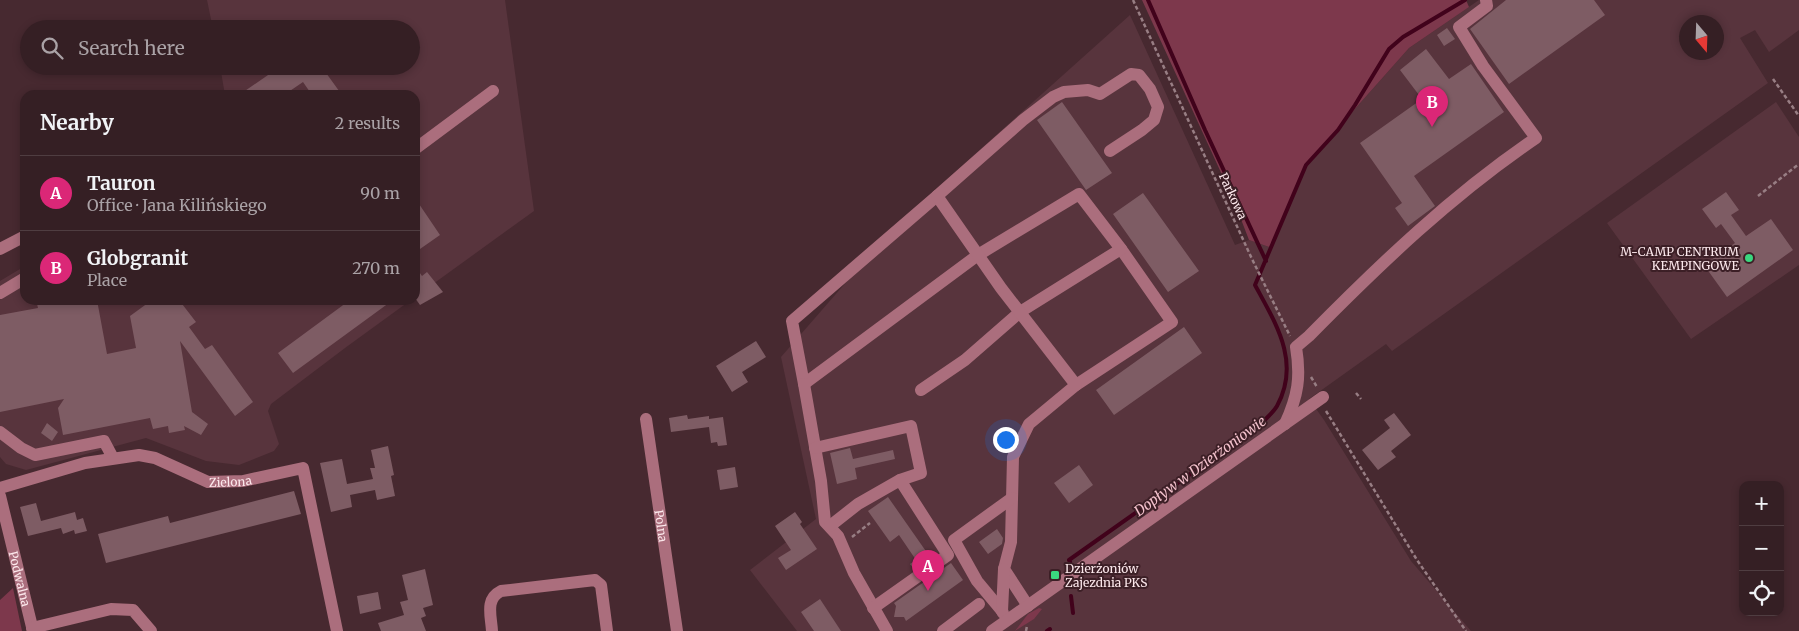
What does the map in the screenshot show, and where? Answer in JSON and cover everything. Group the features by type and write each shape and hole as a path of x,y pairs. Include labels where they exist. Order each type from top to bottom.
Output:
{"street":[{"path":"1285,424 1297,392 1299,366 1296,347 1402,245 1461,193 1536,138 1483,66 1459,27 1487,6 1486,0"},
{"path":"887,631 854,573 838,536 825,522 821,481 792,321 1023,120 1053,97 1064,92 1088,90 1100,94 1131,74 1139,75 1150,89 1158,108 1154,120 1110,152"},
{"path":"420,145 493,91"},
{"path":"804,384 978,254 1078,194 1121,250 1172,322 1076,385 1029,424 1012,457 1011,542 1004,569 1004,616"},
{"path":"937,196 1001,288 1076,385"},
{"path":"0,249 20,239"},
{"path":"921,390 965,360 1020,312 1121,250"},
{"path":"0,293 20,281"},
{"path":"992,631 1004,616 1028,606 1321,398"},
{"name":"Polna","path":"646,420 677,631"},
{"path":"815,448 910,426 921,473 900,480 858,504 830,526"},
{"path":"0,432 21,448 36,454 104,441 113,458"},
{"name":"Zielona","path":"0,488 86,463 139,455 155,458 208,482 243,481 303,468 337,631"},
{"path":"873,608 948,555 900,480"},
{"name":"Podwalna","path":"0,496 32,630"},
{"path":"1004,616 977,581 954,540 1012,498"},
{"path":"1004,569 1028,606"},
{"path":"492,631 490,600 501,591 595,580 601,585 608,631"},
{"path":"943,631 979,604"},
{"path":"32,630 111,609 133,610 151,631"}],"path":[{"name":"Parkowa","path":"1133,0 1252,259 1296,347"},
{"path":"1773,79 1799,116"},
{"path":"1758,196 1799,164"},
{"path":"1309,372 1321,398 1417,560 1466,631"},
{"path":"1356,393 1361,399"},
{"path":"1026,631 1027,626"}],"shaded area":[{"path":"207,0 505,0 534,211 420,293 420,90 224,90 222,75 420,75 420,20 211,20"},
{"path":"1142,0 1466,0 1469,7 1409,48 1306,164 1272,248 1249,240 1234,201"},
{"path":"1479,0 1799,0 1799,30 1769,52 1755,30 1740,38 1768,83 1392,351 1386,344 1309,399 1324,420 1411,561 1471,631 797,631 750,570 816,519 781,357 896,225 1130,15 1235,245 1249,240 1272,248 1306,164 1409,48"},
{"path":"1776,102 1799,137 1799,265 1691,339 1607,223"},
{"path":"20,269 20,305 404,305 271,404 268,411 279,444 274,451 239,465 206,461 146,438 26,470 6,464 0,457 0,281"},
{"path":"13,588 22,631 0,631 0,600"},
{"path":"1039,608 1042,609 1034,619 1015,631 1028,614"}],"building":[{"path":"1506,0 1594,0 1605,15 1509,84 1470,29"},
{"path":"1447,28 1455,39 1444,46 1437,35"},
{"path":"1426,49 1449,79 1471,64 1504,112 1414,176 1435,206 1408,226 1395,208 1402,203 1360,143 1422,99 1400,70"},
{"path":"268,75 328,75 338,90 309,90 303,82 291,90 246,90"},
{"path":"1062,102 1112,173 1086,190 1037,120"},
{"path":"1726,192 1739,210 1731,215 1746,236 1771,219 1793,250 1727,297 1704,265 1735,243 1721,224 1716,228 1702,209"},
{"path":"1143,193 1199,271 1168,292 1113,214"},
{"path":"420,205 440,235 420,249"},
{"path":"427,272 443,292 420,305 420,273 422,276"},
{"path":"37,305 98,305 107,354 136,348 130,316 145,305 183,305 196,322 189,327 205,349 212,345 253,402 235,416 180,341 192,412 208,424 201,435 184,426 185,430 169,433 168,426 153,429 150,418 63,435 58,408 64,399 0,412 0,315 38,308"},
{"path":"343,305 386,305 293,373 278,353"},
{"path":"1184,327 1202,353 1114,415 1096,390"},
{"path":"756,341 766,357 742,372 748,382 732,392 716,366"},
{"path":"1394,413 1411,435 1391,451 1396,457 1378,470 1362,450 1390,428 1384,420"},
{"path":"687,415 688,419 709,416 709,419 723,417 727,445 718,446 717,442 711,443 709,427 671,432 669,418"},
{"path":"47,423 58,432 52,441 41,433"},
{"path":"388,446 394,475 391,476 395,496 377,500 375,490 350,495 352,507 331,512 320,463 342,459 347,484 373,479 370,468 375,468 371,450"},
{"path":"850,448 853,459 893,450 895,459 855,468 857,479 837,484 830,453"},
{"path":"1079,465 1093,485 1069,503 1054,483"},
{"path":"735,467 738,487 720,490 717,470"},
{"path":"294,491 301,514 106,563 98,534 168,516 170,523"},
{"path":"888,497 930,557 914,569 910,564 916,560 899,535 890,542 868,511"},
{"path":"36,503 41,521 75,512 77,520 83,518 87,531 75,534 74,530 63,534 61,528 28,536 20,507"},
{"path":"795,512 802,522 800,524 817,549 786,570 778,558 791,550 775,526"},
{"path":"997,529 1003,538 1002,544 988,554 979,542"},
{"path":"951,563 963,580 906,621 904,617 894,617 896,606 894,603"},
{"path":"425,569 433,605 423,608 426,616 421,618 426,631 381,631 378,623 404,615 400,602 408,600 402,575"},
{"path":"378,592 381,609 360,614 357,596"},
{"path":"820,599 841,631 814,631 801,612"}],"waterway":[{"name":"Dopływ w Dzierżoniowie","path":"1148,0 1205,130 1266,261"},
{"name":"Dopływ w Dzierżoniowie","path":"1070,562 1069,560 1261,424 1275,409 1284,390 1287,374 1286,359 1278,329 1255,285 1306,165 1338,130 1389,49 1403,37 1465,0"},
{"name":"Dopływ w Dzierżoniowie","path":"1071,596 1073,613"}],"place":[{"name":"Globgranit","path":"1432,127"},
{"name":"M-CAMP CENTRUM KEMPINGOWE","path":"1749,258"},
{"name":"Dzierżoniów Zajezdnia PKS","path":"1055,575"},
{"name":"Tauron","path":"928,591"}]}
